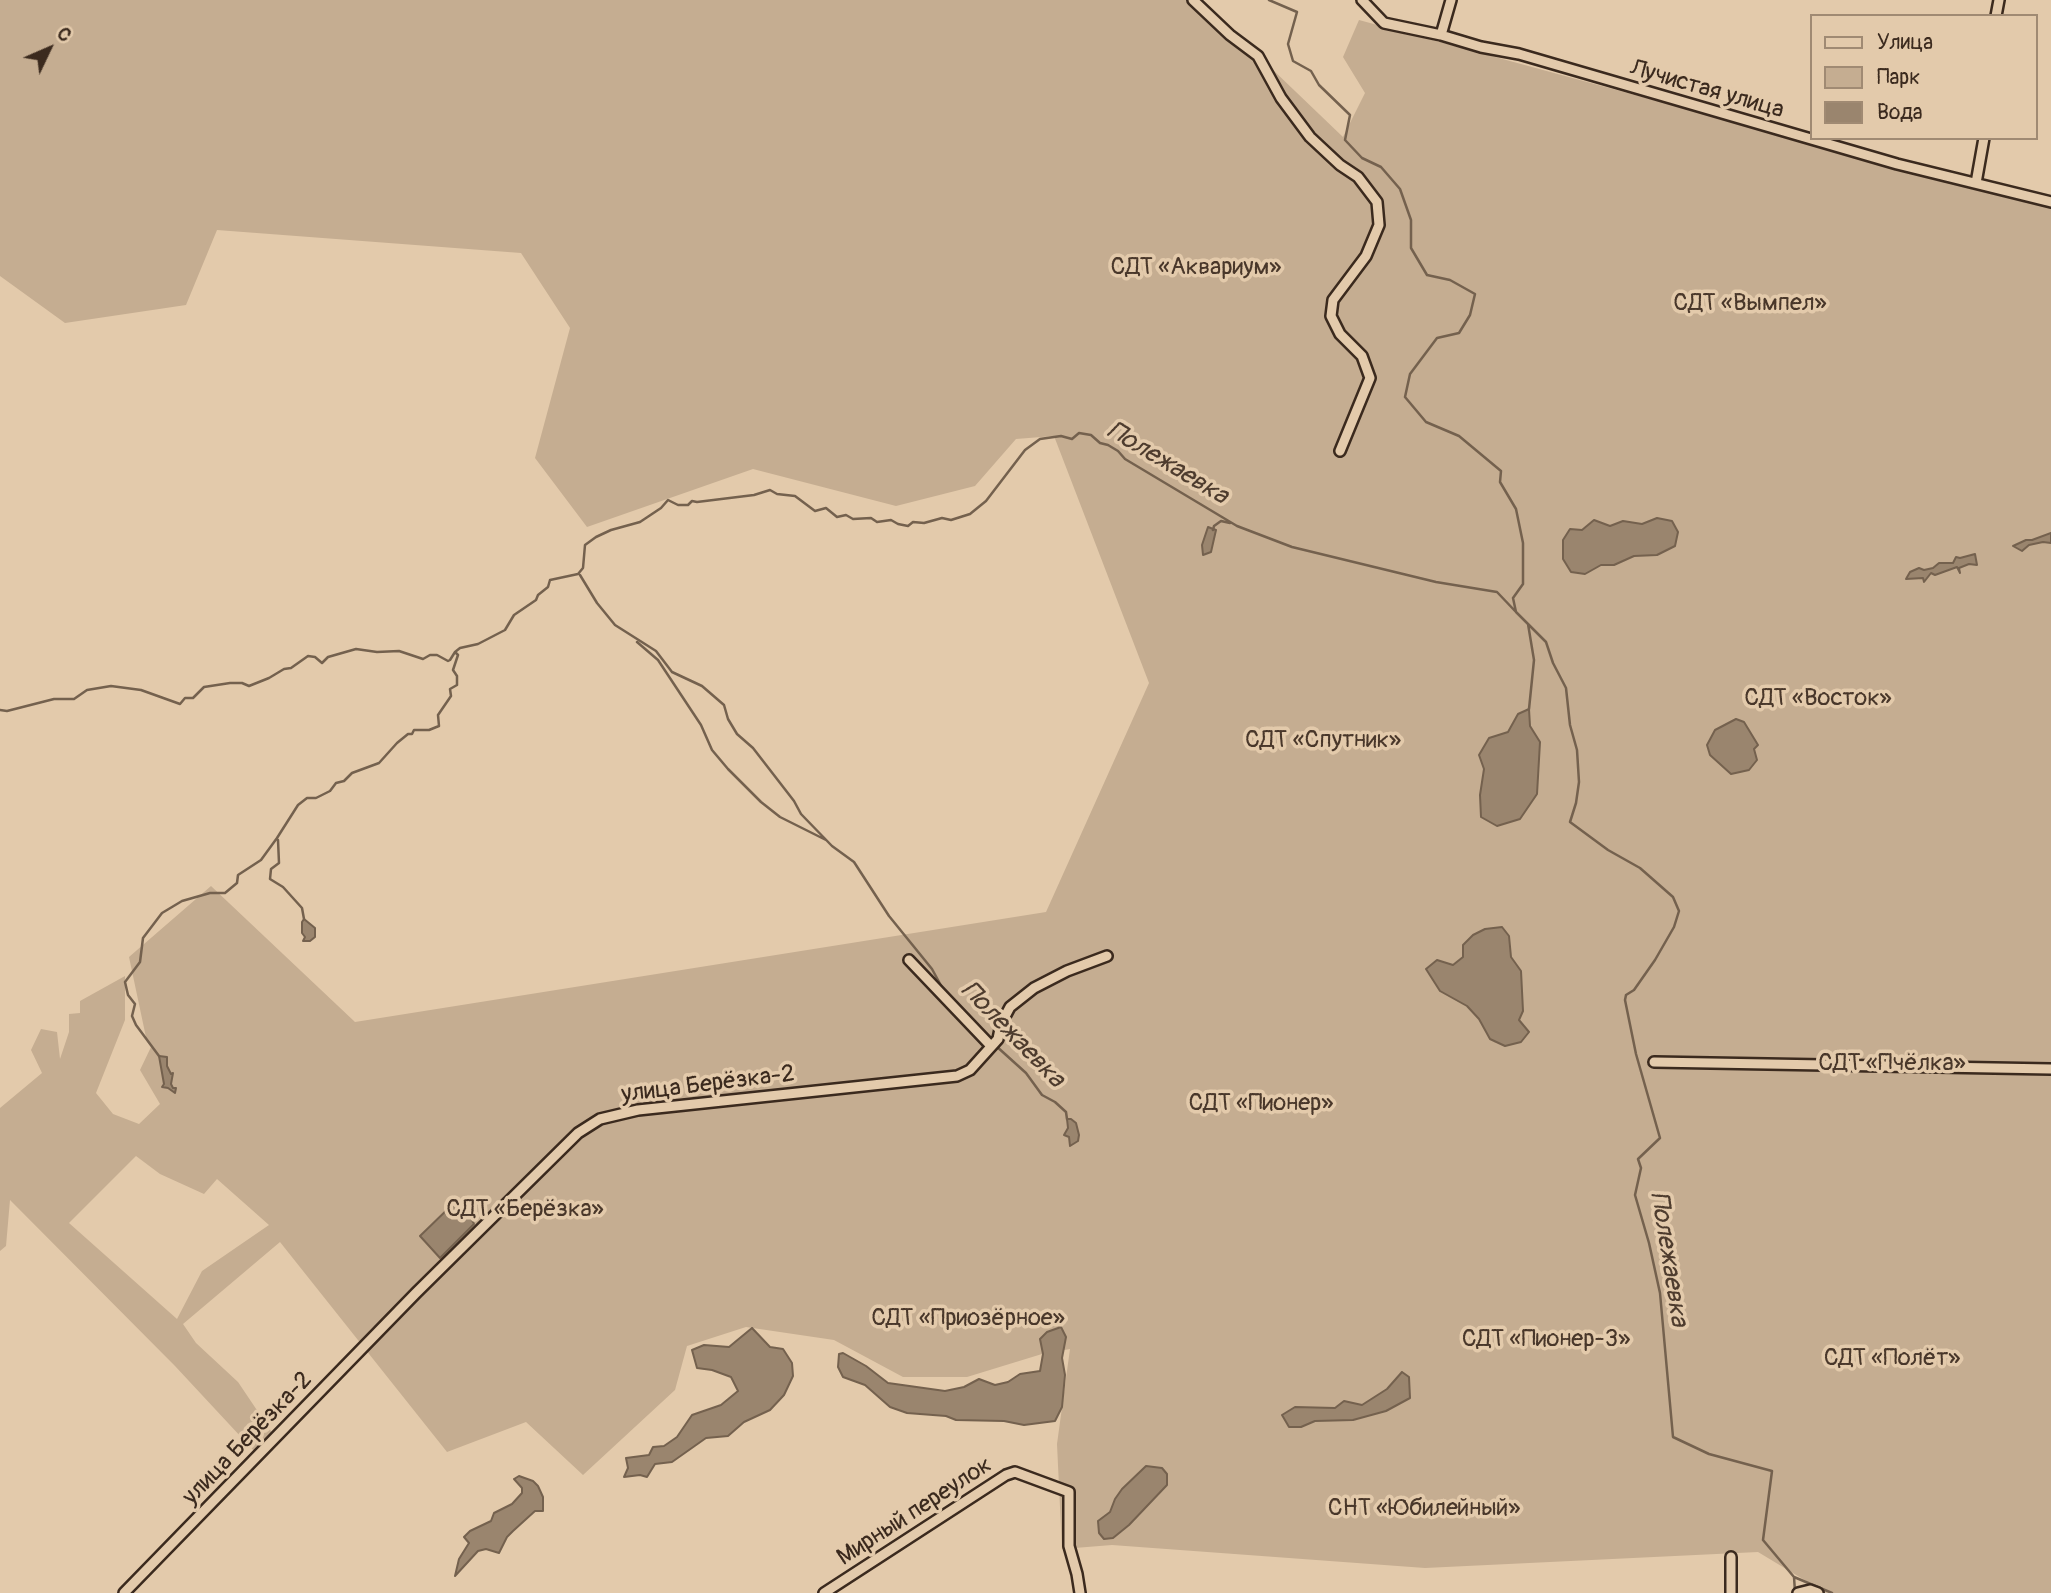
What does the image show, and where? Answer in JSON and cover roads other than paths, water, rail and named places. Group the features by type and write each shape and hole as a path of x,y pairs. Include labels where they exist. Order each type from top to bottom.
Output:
{"street":[{"path":"1193,0 1230,35 1258,56 1281,98 1310,137 1340,165 1358,177 1377,202 1379,225 1366,256 1333,300 1331,316 1340,334 1363,356 1370,378 1340,451"},
{"name":"Лучистая улица","path":"1362,0 1384,23 1519,54 1810,139"},
{"path":"1441,35 1451,0"},
{"name":"Лучистая улица","path":"1813,140 2051,202"},
{"path":"1976,183 1984,140"},
{"name":"улица Берёзка-2","path":"124,1593 416,1293 578,1133 600,1119 638,1110 950,1078 970,1070 998,1039 1001,1024 1010,1007 1034,988 1067,971 1107,956"},
{"path":"909,960 990,1045"},
{"path":"1654,1062 2051,1069"},
{"name":"Мирный переулок","path":"824,1593 1006,1475 1015,1472 1069,1492 1069,1546 1080,1593"},
{"path":"1731,1557 1731,1593"},
{"path":"1798,1593 1810,1590 1818,1593"}],"water":[{"path":"1657,518 1672,521 1678,532 1675,546 1657,555 1634,556 1614,565 1601,565 1585,574 1571,572 1563,559 1563,540 1570,529 1582,530 1594,520 1610,526 1623,521 1642,524"},
{"path":"1208,527 1216,530 1211,552 1203,555 1202,545"},
{"path":"2051,533 2051,543 2029,545 2022,551 2013,546 2026,540"},
{"path":"1975,554 1977,565 1969,564 1959,568 1960,573 1957,567 1935,575 1931,573 1924,582 1923,578 1906,579 1910,572 1919,568 1924,570 1939,563 1953,563 1956,557"},
{"path":"1529,709 1530,726 1540,742 1537,794 1520,819 1497,826 1481,817 1480,795 1484,769 1479,755 1489,738 1508,732 1518,714"},
{"path":"1736,719 1744,722 1758,745 1754,749 1757,760 1749,770 1731,774 1710,755 1707,745 1715,730"},
{"path":"304,919 315,928 315,937 310,941 303,941"},
{"path":"1502,927 1509,936 1511,957 1521,971 1523,1011 1519,1020 1529,1032 1521,1042 1505,1046 1490,1039 1479,1019 1467,1006 1440,991 1426,969 1437,960 1453,965 1463,957 1463,945 1473,935 1485,929"},
{"path":"159,1056 167,1057 167,1066 171,1074 173,1073 171,1084 176,1088 175,1093 162,1087 164,1084"},
{"path":"1067,1119 1076,1123 1079,1135 1078,1141 1070,1146 1069,1137 1064,1135 1068,1128"},
{"path":"454,1203 474,1224 440,1258 420,1236"},
{"path":"1061,1327 1066,1337 1062,1358 1065,1375 1062,1407 1055,1421 1024,1425 907,1413 890,1407 865,1385 843,1377 838,1367 839,1354 843,1353 888,1383 945,1391 964,1387 979,1379 995,1385 1008,1382 1020,1374 1040,1371 1043,1354 1040,1339 1047,1332"},
{"path":"752,1328 770,1347 783,1349 792,1363 793,1376 784,1395 770,1410 744,1422 728,1436 706,1438 672,1462 655,1464 647,1477 624,1477 628,1468 626,1458 649,1455 653,1447 664,1446 677,1437 692,1415 721,1405 738,1391 731,1377 697,1368 692,1350 704,1345 729,1347"},
{"path":"1402,1372 1409,1377 1410,1398 1386,1411 1353,1420 1315,1421 1301,1427 1289,1427 1282,1415 1295,1407 1335,1408 1344,1401 1362,1405 1387,1389"},
{"path":"1146,1466 1162,1468 1167,1474 1167,1485 1129,1525 1113,1538 1104,1539 1099,1533 1098,1521 1110,1512 1122,1489"},
{"path":"519,1476 538,1486 543,1497 543,1511 535,1511 513,1531 499,1553 486,1549 478,1551 455,1576 459,1559 469,1543 464,1537 470,1531 491,1521 494,1513 512,1504 522,1493 522,1488 514,1479"}],"waterway":[{"name":"Полежаевка","path":"1269,0 1297,12 1288,44 1293,61 1311,71 1319,85 1350,115 1345,140 1362,158 1381,167 1400,189 1411,220 1411,248 1427,275 1450,280 1475,294 1470,315 1459,333 1437,338 1410,374 1405,397 1426,422 1459,436 1501,471 1500,482 1516,509 1523,543 1523,584 1513,598 1516,612 1528,624 1534,660 1529,709"},
{"name":"Полежаевка","path":"159,1056 136,1025 132,1016 135,1004 128,995 125,982 140,962 143,938 162,913 182,901 210,893 225,893 237,883 238,875 261,860 298,805 307,798 316,798 330,791 336,783 344,781 352,773 379,763 397,743 414,730 429,730 439,726 438,715 451,696 450,689 457,685 457,676 453,670 458,655 455,652 505,630 514,615 536,600 548,587 550,580 578,574 583,568 585,545 596,537 640,522 668,500 678,505 688,505 692,501 754,495 770,490 777,494 795,496 815,511 826,508 837,517 846,515 853,519 871,518 877,522 891,520 908,526 913,522 924,523 942,518 951,520 970,514 986,501 1025,450 1040,439 1061,436 1072,439 1079,433 1091,435 1100,443 1108,445 1125,459 1237,526 1292,547 1436,582 1497,592 1516,612"},
{"name":"Полежаевка","path":"1213,530 1221,521 1230,523"},
{"name":"Полежаевка","path":"580,575 597,603 615,625 656,651 672,672 702,686 724,705 737,734 753,748 801,814 832,846 854,862 889,916 932,969 945,993"},
{"name":"Полежаевка","path":"1528,624 1546,642 1566,688 1570,725 1577,750 1579,782 1570,822 1608,850 1640,868 1673,897 1679,911 1674,927 1655,960 1634,990 1626,995 1625,1000 1636,1054 1660,1138 1638,1159 1641,1168 1635,1195 1660,1293 1673,1437 1709,1454 1772,1471 1763,1540 1794,1577 1795,1592"},
{"name":"Полежаевка","path":"637,642 658,660 701,725 712,750 728,769 780,817 826,840"},
{"name":"Полежаевка","path":"0,710 7,711 54,699 74,699 87,690 111,686 141,690 180,704 185,698 193,698 204,687 230,683 249,686 291,668 308,656 315,657 322,663 328,657 356,649 399,651 423,659 437,655 448,661 455,652"},
{"name":"Полежаевка","path":"278,840 279,863 271,869 270,879 283,887 302,908 304,919"},
{"name":"Полежаевка","path":"995,1045 1026,1073 1042,1095 1066,1112 1067,1119"},
{"name":"Полежаевка","path":"1794,1577 1832,1593"}],"park label":[{"name":"СДТ «Аквариум»","path":"1196,268"},
{"name":"СДТ «Вымпел»","path":"1750,304"},
{"name":"СДТ «Восток»","path":"1818,699"},
{"name":"СДТ «Спутник»","path":"1323,741"},
{"name":"СДТ «Пчёлка»","path":"1892,1064"},
{"name":"СДТ «Пионер»","path":"1261,1104"},
{"name":"СДТ «Берёзка»","path":"525,1210"},
{"name":"СДТ «Приозёрное»","path":"968,1319"},
{"name":"СДТ «Пионер-3»","path":"1546,1340"},
{"name":"СДТ «Полёт»","path":"1892,1359"},
{"name":"СНТ «Юбилейный»","path":"1424,1509"}]}
